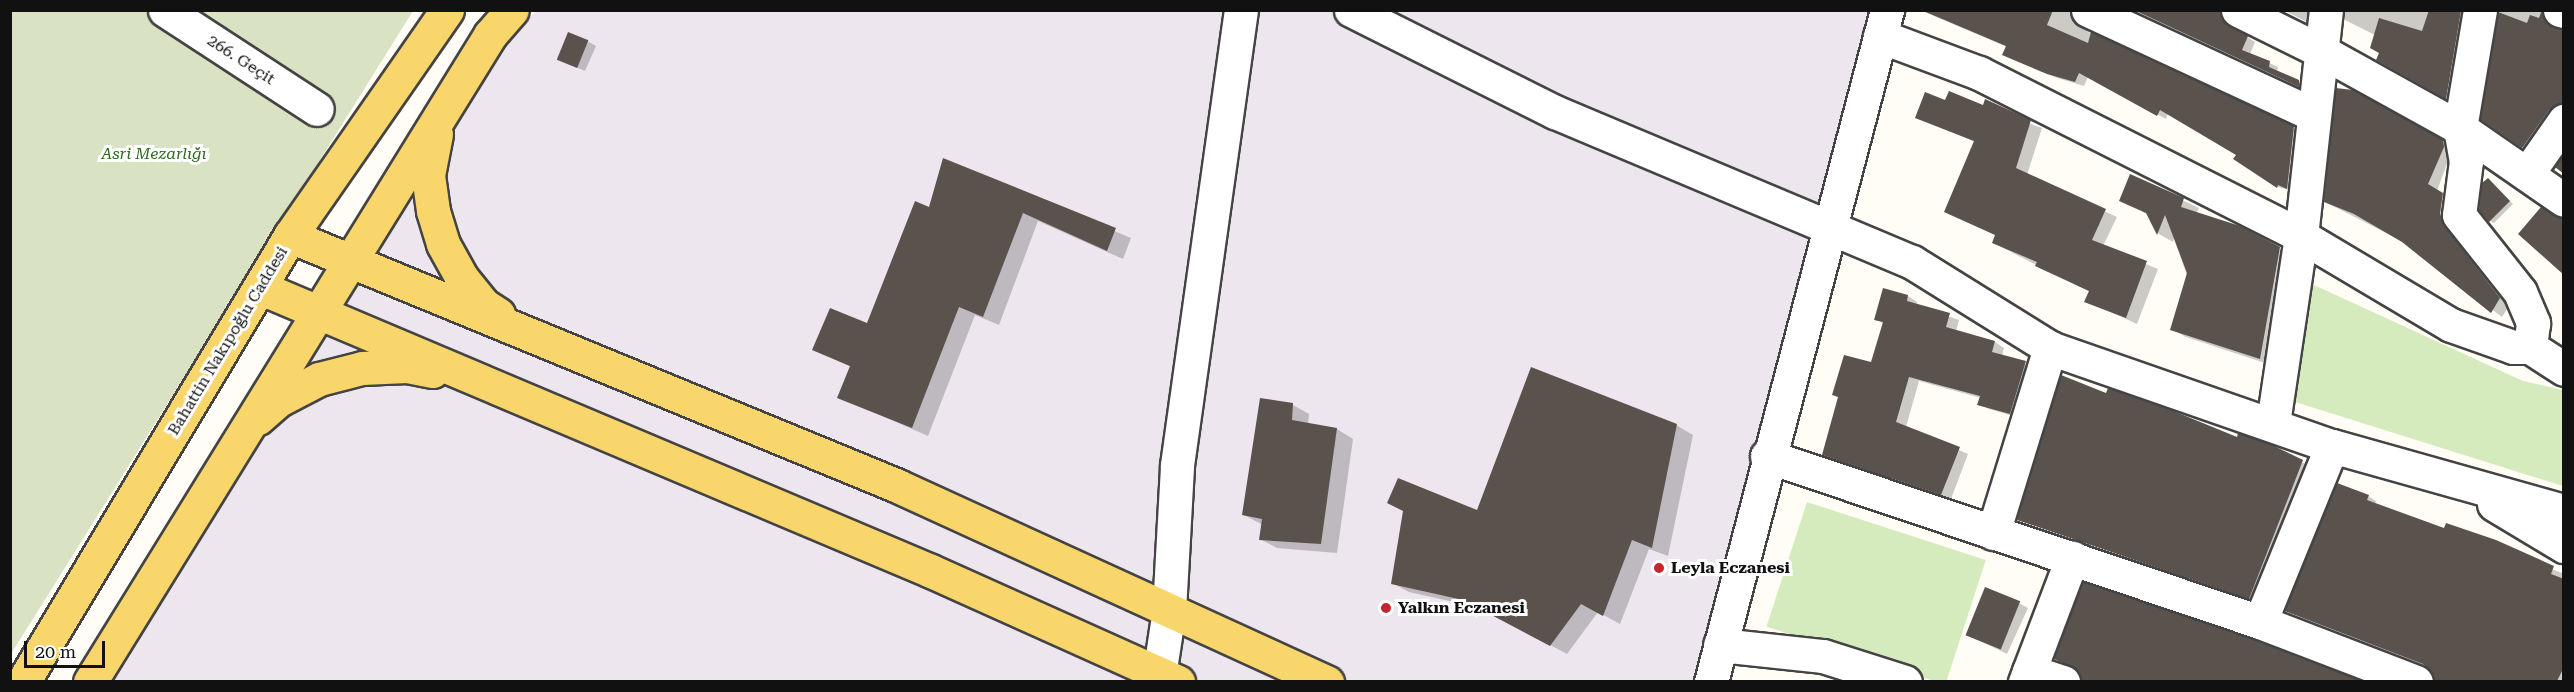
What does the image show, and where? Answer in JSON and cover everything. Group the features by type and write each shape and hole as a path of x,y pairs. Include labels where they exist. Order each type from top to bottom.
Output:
{"main road":[{"name":"Bahattin Nakıpoğlu Caddesi","path":"23,681 261,288 290,236 447,10"},
{"path":"90,681 490,35 512,10"},
{"path":"448,103 434,138 428,175 433,211 443,244 461,277 484,305 527,333"},
{"path":"290,236 348,262 898,486 1327,681"},
{"path":"261,288 318,310 506,393 931,571 1165,678"},
{"path":"246,429 279,400 309,385 362,368 407,366 506,393"}],"street":[{"name":"266. Geçit","path":"165,10 317,109"},
{"path":"1165,678 1177,465 1241,10"},
{"path":"1351,10 1555,112 1828,224 1912,262 2050,348 2274,423 2332,446 2464,486 2564,511"},
{"path":"2088,10 2142,21 2314,115"},
{"path":"2238,10 2321,51 2460,128 2564,200"},
{"path":"2274,423 2301,236 2326,10"},
{"path":"2480,10 2460,128 2466,161 2459,215 2520,292 2533,323 2529,347"},
{"path":"1711,681 1767,456 1883,23 2301,236 2451,325 2513,347 2529,347 2564,369"},
{"path":"2527,174 2564,121"},
{"path":"1993,533 2050,348"},
{"path":"2260,622 2332,446"},
{"path":"1767,456 2260,622 2416,681"},
{"path":"2464,486 2564,546"},
{"path":"2063,681 2027,676 2072,558"},
{"path":"1720,645 1823,656 1905,681"}],"shaded area":[{"path":"537,11 1882,11 1726,681 106,682 506,35"}],"green space":[{"name":"Asri Mezarlığı","path":"11,11 413,11 11,654"},
{"path":"2314,285 2523,381 2563,390 2563,486 2292,401 2304,291"},
{"path":"1807,502 1986,560 1946,682 1937,682 1767,627"}],"building":[{"path":"1921,10 2053,10 2047,25 2088,43 2091,32 2294,126 2287,189 2278,185 2277,188 2233,159 2236,155 2160,110 2157,116 2079,73 2075,82 2047,74 2002,55 2006,46"},
{"path":"2134,10 2219,10 2223,21 2248,36 2242,50 2270,61 2269,67 2299,80 2299,87"},
{"path":"2429,10 2461,11 2446,99 2376,60 2379,53 2370,48 2379,18 2422,31"},
{"path":"2542,10 2547,24 2564,29 2564,103 2549,110 2522,148 2480,119 2498,12 2527,23 2530,15 2539,18"},
{"path":"568,32 588,40 577,68 557,60"},
{"path":"2336,88 2353,90 2443,140 2444,147 2428,184 2443,193 2440,213 2444,226 2500,298 2491,313 2402,242 2354,214 2324,202"},
{"path":"1949,91 1983,105 1985,99 2031,120 2016,168 2106,209 2092,240 2147,261 2126,318 2084,302 2089,291 2035,266 2037,262 1992,243 1995,235 1944,212 1974,141 1915,118 1925,92 1945,100"},
{"path":"2564,154 2564,174 2555,167"},
{"path":"943,158 1116,228 1107,251 1023,213 983,317 959,307 912,428 837,398 850,366 812,350 830,308 867,323 915,201 929,207"},
{"path":"2130,174 2184,198 2181,207 2240,226 2280,247 2260,359 2170,330 2187,273 2165,215 2157,235 2146,213 2119,201"},
{"path":"2488,178 2510,201 2489,222 2479,210 2482,183"},
{"path":"2541,207 2564,219 2564,275 2518,234"},
{"path":"1883,288 1908,295 1907,301 1950,313 1946,327 1995,341 1992,352 2026,361 2010,414 1977,405 1980,396 1909,377 1896,422 1960,447 1941,495 1822,455 1838,397 1832,395 1844,355 1871,362 1883,322 1874,320"},
{"path":"1531,367 1677,424 1652,548 1632,540 1603,616 1581,604 1550,646 1463,600 1391,584 1403,511 1387,503 1398,478 1477,510"},
{"path":"2061,375 2106,393 2108,388 2171,410 2237,437 2238,433 2270,444 2303,460 2249,599 2017,520"},
{"path":"1260,398 1293,403 1292,420 1337,428 1321,544 1259,540 1262,519 1242,515"},
{"path":"2337,483 2369,495 2367,500 2444,528 2446,523 2496,540 2554,566 2551,574 2564,579 2564,667 2557,681 2434,681 2431,671 2423,664 2285,611"},
{"path":"2083,582 2254,640 2362,681 2081,681 2076,669 2054,659"},
{"path":"1985,587 2020,601 2001,649 1966,635"}],"place":[{"name":"Leyla Eczanesi","path":"1659,568"},
{"name":"Yalkın Eczanesi","path":"1386,608"}]}
